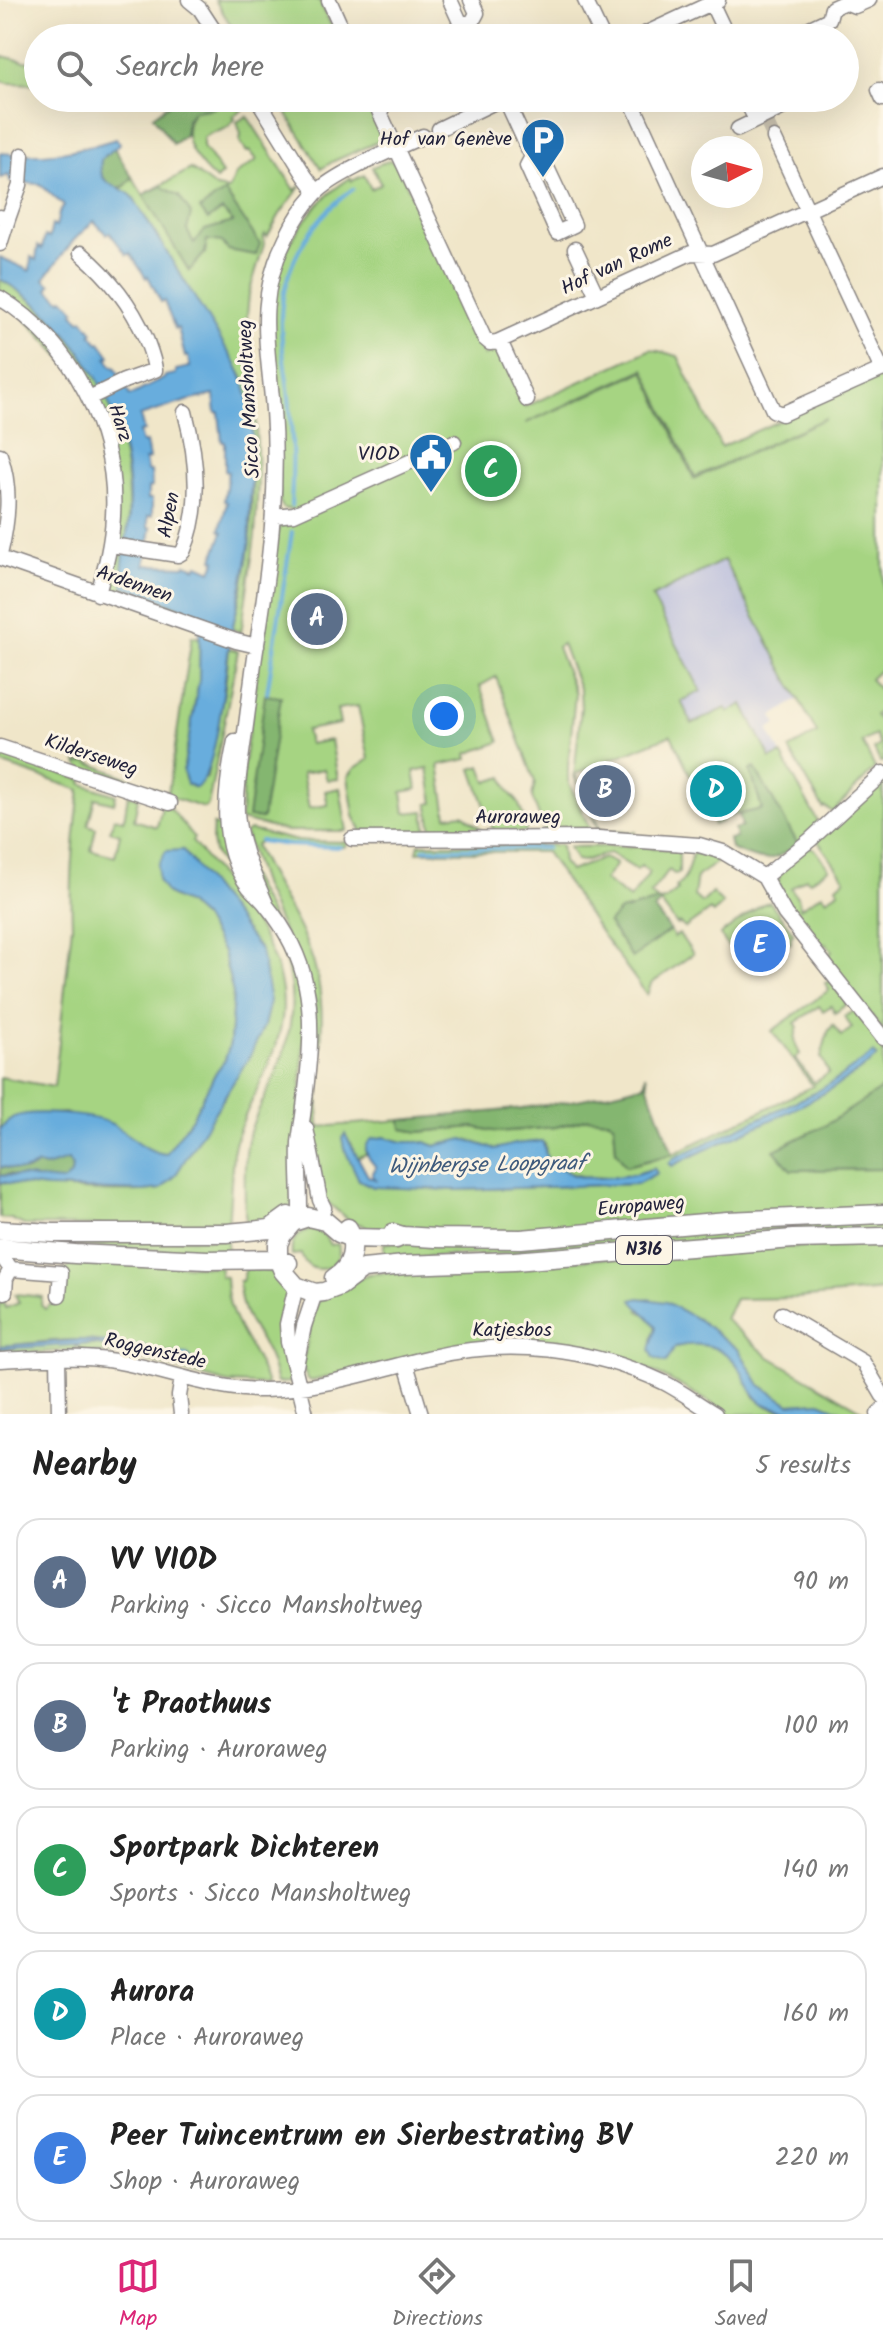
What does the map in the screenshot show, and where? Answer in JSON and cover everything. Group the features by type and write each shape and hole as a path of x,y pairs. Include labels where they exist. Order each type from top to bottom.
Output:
{"main road":[{"path":"0,1230 53,1233 276,1232 300,1214 324,1208 338,1216 351,1234 349,1272"},
{"name":"N316","path":"300,1214 325,1221 339,1233 351,1234"},
{"name":"Europaweg","path":"351,1234 521,1239 727,1221 883,1214"},
{"path":"276,1232 280,1265 296,1286 317,1287"},
{"name":"N316","path":"317,1287 331,1290 340,1286 349,1272 405,1265 514,1261 793,1239 883,1237"},
{"path":"0,1251 271,1265 287,1262 317,1287"}],"street":[{"path":"189,0 200,9 210,24"},
{"path":"329,0 340,24"},
{"path":"450,0 463,24"},
{"path":"471,0 477,13 475,24"},
{"path":"585,0 596,24"},
{"path":"818,24 829,19 837,2 855,6 869,0"},
{"path":"665,24 713,1 722,24"},
{"path":"266,112 317,192"},
{"path":"379,112 484,338 490,343 500,341 527,400"},
{"path":"439,129 475,112"},
{"path":"511,112 532,157 527,166 557,233 570,238 597,296"},
{"path":"636,112 773,410 782,414 882,369 774,138"},
{"path":"759,112 765,118"},
{"path":"765,112 765,118"},
{"path":"738,129 776,112"},
{"name":"Sicco Mansholtweg","path":"300,1214 299,1141 311,1030 309,1002 293,946 266,904 241,874 227,828 230,764 247,706 274,516 273,424 265,338 267,293 286,236 317,192 351,171 423,136"},
{"path":"0,244 4,218 21,183 22,155"},
{"name":"Hof van Rome","path":"500,341 691,253 713,254 883,176"},
{"path":"81,253 108,277 130,305 155,360 155,370 96,395"},
{"name":"Harz","path":"0,298 22,313 49,339 96,395 111,467 117,546 98,594"},
{"name":"Alpen","path":"117,546 178,555 183,552 192,520 195,474 185,412"},
{"path":"274,516 294,514 454,442"},
{"path":"0,455 6,477 9,511 0,556"},
{"name":"Ardennen","path":"0,556 98,594 257,646"},
{"name":"Kilderseweg","path":"0,747 170,803"},
{"path":"764,877 810,840 883,773"},
{"name":"Auroraweg","path":"352,839 599,838 699,845 731,856 764,877 785,914 883,1038"},
{"name":"Sicco Mansholtweg","path":"304,1108 307,1136 324,1208"},
{"path":"0,1251 11,1269"},
{"path":"52,1273 75,1254"},
{"path":"11,1269 61,1273 59,1295"},
{"path":"5,1292 6,1278 11,1269"},
{"path":"296,1286 287,1324 290,1355 306,1414"},
{"path":"296,1370 302,1336 317,1287"},
{"path":"782,1314 863,1362 883,1396"},
{"name":"Katjesbos","path":"300,1388 343,1381 469,1350 539,1348 602,1359 665,1384 715,1414"},
{"path":"58,1357 59,1414"},
{"name":"Roggenstede","path":"0,1360 89,1357 208,1385 240,1389 300,1388"},
{"path":"406,1364 421,1414"},
{"path":"181,1414 179,1396 182,1378"},
{"path":"878,1414 883,1409"}],"shaded area":[{"path":"723,560 799,699 773,716 777,724 768,729 781,754 771,759 727,709 692,725 681,701 701,690 652,596"}],"green space":[{"path":"215,0 319,0 332,24 230,24"},
{"path":"2,56 24,61 24,84 0,80"},
{"path":"158,112 193,112 187,120 185,135 173,144 153,116"},
{"path":"193,112 240,112 233,116 235,119 226,128 203,138 203,147 222,174 216,180 191,148 187,130"},
{"path":"286,112 374,112 386,138 321,169"},
{"path":"247,116 295,190 301,186 267,237 265,234 263,238 264,244 249,294 248,342 258,481 255,536 241,633 238,633 232,629 250,542 253,472 243,377 132,196 117,188 125,186 132,177 143,195 191,169 216,188 229,190 236,174 257,160 240,142 237,122"},
{"path":"114,148 132,177 125,186 117,188 106,181 101,169 101,160"},
{"path":"390,160 397,164 473,324 467,327 472,338 476,337 484,356 494,351 501,353 525,407 651,349 678,356 721,447 883,374 883,667 870,679 883,693 883,708 875,715 880,721 883,719 883,762 880,762 874,749 880,745 875,735 862,742 875,768 833,812 823,808 789,749 817,733 724,560 652,597 701,691 681,701 692,724 726,708 729,712 743,704 771,759 781,754 818,824 798,844 751,771 762,809 723,818 714,825 671,735 575,774 602,831 635,834 600,833 574,776 580,691 562,644 557,647 575,694 568,781 590,833 548,833 544,830 532,797 535,782 496,677 480,686 500,742 467,754 468,759 439,765 447,816 463,814 480,831 432,832 428,804 434,803 428,768 414,771 417,789 402,792 405,813 424,811 427,832 362,832 354,816 348,777 369,759 358,706 337,709 340,724 306,730 309,744 331,740 338,779 327,780 324,769 302,773 309,808 328,805 325,791 340,788 347,831 286,831 241,820 243,769 278,530 282,524 291,524 291,510 283,508 280,502 270,342 273,292 283,258 311,213 350,178 352,181 364,175 371,189 381,184 372,167","holes":["644,369 695,477 826,418 694,479 644,371 526,423"]},
{"path":"161,186 179,196 191,214 187,230 194,243 205,230 233,222 222,210 208,220 200,209 225,192 260,244 256,255 228,250 222,242 207,240 205,253 189,271 143,195"},
{"path":"0,279 31,300 59,326 103,388 90,388 0,292"},
{"path":"106,394 126,467 127,543 117,536 98,406 99,400"},
{"path":"119,550 126,550 121,578 208,608 199,618 200,614 192,611 189,619 107,589 109,568"},
{"path":"192,636 200,638 199,681 183,771 186,782 196,787 207,776 225,688 229,650 238,651 208,805 204,808 80,768 77,762 84,761 168,793"},
{"path":"265,695 281,697 262,819 248,817"},
{"path":"0,753 83,780 82,784 116,795 114,803 95,798 88,825 96,828 91,850 115,856 120,834 110,831 114,818 124,820 128,795 138,798 134,820 157,827 162,806 171,809 243,906 272,954 280,980 283,1006 279,1034 237,1135 228,1227 24,1225 0,1218 0,1182 101,1191 161,1189 226,1095 261,951 183,850 167,894 186,903 202,917 223,952 233,993 230,1043 225,1060 192,1118 166,1154 156,1153 65,1113 14,1117 0,1129 0,1077 54,1087 72,925 73,858 80,790 0,763"},
{"path":"481,766 487,782 503,777 509,792 518,802 527,827 525,832 494,832 472,769"},
{"path":"755,768 798,844 780,856 766,859 731,849 729,839 736,838 734,829 742,827 739,814 762,809 750,770"},
{"path":"883,779 883,1031 827,958 832,951 826,944 819,947 784,901 779,881 787,864 809,846 815,849 829,868 810,881 806,878 791,888 800,908 822,894 826,899 839,891 837,886 845,879 817,840"},
{"path":"213,825 224,827 284,941 298,975 305,1018 295,1200 279,1216 262,1222 247,1223 245,1215 247,1145 287,1041 292,1008 289,975 271,931 214,852"},
{"path":"250,830 298,841 347,842 344,847 260,841 255,845 301,931 318,981 322,1022 319,1127 401,1120 402,1129 419,1132 474,1127 498,1132 556,1127 589,1118 608,1120 614,1124 616,1151 626,1166 673,1154 813,1086 772,1031 829,990 825,983 830,981 847,1004 835,1013 831,1006 823,1011 819,1006 795,1023 800,1054 795,1058 814,1083 829,1073 821,1057 828,1032 833,1025 841,1036 852,1028 844,1016 855,1011 883,1047 883,1088 826,1125 775,1150 792,1170 883,1169 883,1207 548,1230 466,1232 367,1227 348,1220 325,1200 310,1118 315,1002 263,887 245,833","holes":["384,1137 403,1142 425,1142 435,1146 468,1140 495,1149 539,1141 545,1144 551,1165 586,1177 622,1176 654,1168 637,1184 457,1190 423,1189 359,1180 351,1143 357,1158 366,1154 366,1147"]},
{"path":"419,844 561,845 563,862 570,871 604,858 616,864 604,880 630,899 650,872 641,866 637,870 609,853 583,861 576,860 569,847 636,846 679,850 679,873 669,870 650,894 659,901 609,922 632,958 670,930 674,937 679,934 693,954 651,984 647,995 546,852 417,852"},
{"path":"693,853 719,861 697,876 694,896 702,903 712,893 723,904 713,913 710,910 685,928 679,923 677,925 659,901 678,890 676,887 686,875"},
{"path":"770,902 794,934 791,943 768,946 754,930 730,949 720,935"},
{"path":"661,903 654,909 670,930 632,958 608,923 620,911"},
{"path":"646,1074 673,1154 626,1166 616,1151 614,1124 608,1120 589,1118 556,1127 498,1132 474,1127 419,1132 402,1129 401,1120 585,1099 645,1084"},
{"path":"883,1088 883,1169 791,1170 774,1150 826,1125"},
{"path":"68,1159 72,1167 71,1175 64,1182 10,1174 0,1176 0,1167 26,1171 38,1165 45,1167"},
{"path":"883,1220 883,1231 542,1253 384,1258 384,1243"},
{"path":"313,1229 325,1236 330,1245 338,1244 337,1258 327,1268 311,1267 301,1254 292,1255 296,1237"},
{"path":"0,1236 227,1239 227,1254 0,1242"},
{"path":"883,1244 883,1290 797,1298 735,1299 725,1319 768,1356 868,1414 849,1414 820,1402 790,1404 760,1385 739,1350 699,1320 666,1302 639,1311 651,1317 656,1327 652,1340 675,1347 695,1343 723,1350 738,1365 755,1397 767,1406 791,1414 731,1414 622,1357 546,1342 496,1339 311,1381 302,1366 315,1305 368,1274 743,1249"},
{"path":"77,1260 221,1267 220,1276 226,1277 236,1322 267,1385 228,1383 129,1356 79,1351 78,1347 75,1350 0,1355 0,1348 83,1344 194,1363 186,1354 94,1341 61,1340 0,1346 0,1295 6,1308 19,1303 15,1294 42,1297 41,1305 45,1309 62,1296 63,1272"},
{"path":"246,1268 274,1272 289,1287 294,1382 277,1383 269,1356 244,1311 239,1281 242,1281"}],"water":[{"path":"116,139 120,143 101,160 102,176 132,196 237,366 244,381 251,415 249,546 230,641 214,747 203,779 196,788 187,784 183,771 199,681 200,614 124,587 122,572 129,514 128,479 112,411 79,349 56,322 30,299 0,279 0,257 30,271 31,257 36,260 38,246 42,249 45,236 49,238 52,225 56,227 64,206 40,184 10,182 9,175 0,178 0,153 45,154","holes":["94,221 106,234 109,232 127,255 130,253 146,278 148,276 161,302 164,301 175,329 178,328 185,357 188,356 190,367 176,370 176,374 165,376 130,396 115,366 107,358 110,356 91,334 93,332 83,319 80,321 73,313 75,310 64,298 61,300 48,289 51,285 44,279 73,241","214,395 222,442 225,442 225,471 228,472 224,501 227,502 220,530 223,532 213,559 216,560 211,571 198,565 196,568 186,564 145,565 151,528 148,527 148,516 152,516 152,499 148,499 148,488 152,487 151,471 147,471 145,460 149,459 146,442 142,443 139,432 144,431 140,416"]},
{"path":"183,850 261,951 270,1001 264,1026 251,1054 175,1176 161,1189 46,1188 0,1182 0,1176 6,1175 64,1181 71,1175 72,1167 68,1160 21,1170 0,1167 0,1129 12,1118 34,1113 103,1121 151,1150 166,1154 192,1118 225,1060 230,1043 233,993 223,952 202,917 186,903 167,894 158,880 158,865 166,851"},
{"path":"874,1053 877,1057 855,1074 804,1104 672,1166 669,1163 816,1092"},
{"name":"Wijnbergse Loopgraaf","path":"345,1134 368,1176 377,1180 372,1175 376,1167 368,1157 366,1146 372,1139 384,1137 435,1146 463,1139 495,1149 542,1141 550,1165 573,1175 614,1177 654,1168 657,1173 637,1184 457,1190 373,1187 359,1180 344,1148 342,1138"},
{"path":"639,1298 666,1302 699,1320 739,1350 760,1385 790,1404 820,1402 849,1414 794,1412 764,1404 734,1361 711,1347 675,1347 666,1363 654,1358 650,1350 656,1327 632,1300"},
{"path":"81,1340 144,1347 167,1354 187,1354 194,1363 93,1344 0,1349 0,1346"}],"waterway":[{"path":"291,506 292,433 282,340 283,298 287,279 302,244 325,214 353,189"},
{"path":"267,693 292,532"},
{"path":"260,841 340,847"},
{"path":"423,849 547,848"}],"tunnel":[{"path":"767,123 774,138"}],"place":[{"name":"Hof van Genève","path":"543,179"},
{"name":"Sportpark Dichteren","path":"491,471"},
{"name":"VIOD","path":"431,494"},
{"name":"VV VIOD","path":"317,619"},
{"name":"'t Praothuus","path":"605,791"},
{"name":"Aurora","path":"716,791"},
{"name":"Peer Tuincentrum en Sierbestrating BV","path":"760,946"}]}
